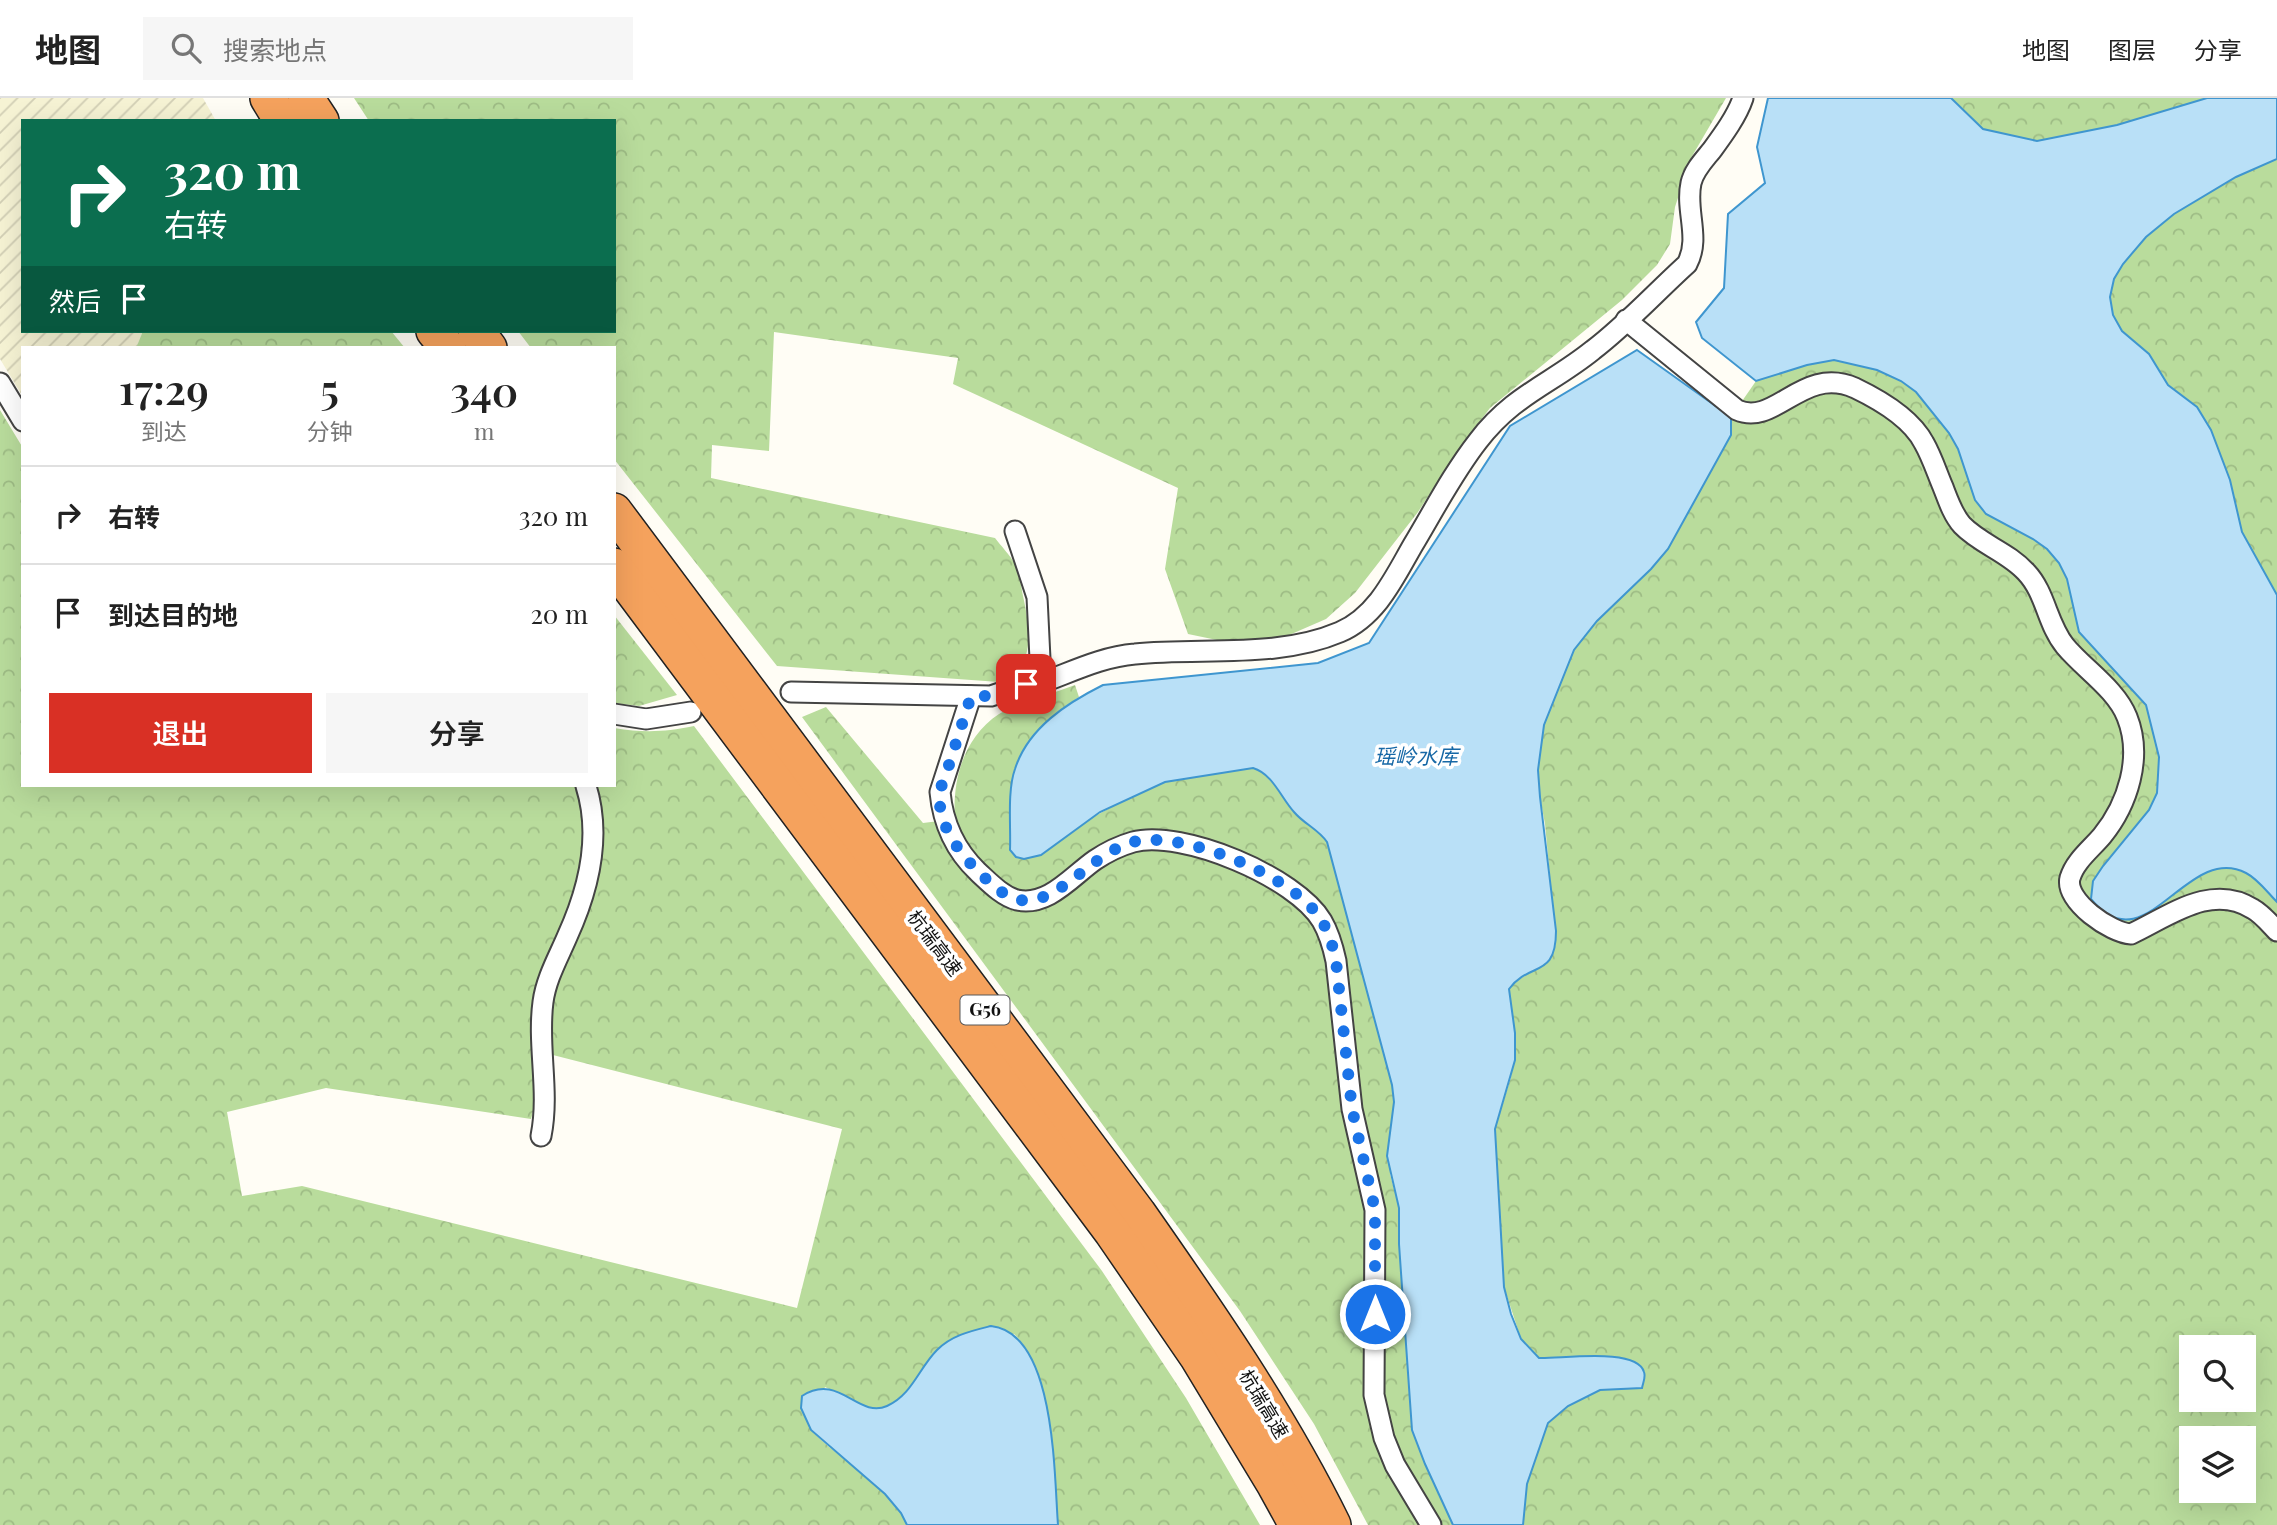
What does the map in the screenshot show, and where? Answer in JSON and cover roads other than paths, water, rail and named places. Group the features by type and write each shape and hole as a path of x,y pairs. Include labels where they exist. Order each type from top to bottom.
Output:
{"highway":[{"path":"268,98 281,119"},
{"path":"306,98 320,119"},
{"name":"杭瑞高速","path":"616,514 1138,1213 1265,1403 1333,1525"},
{"name":"杭瑞高速","path":"616,569 1112,1232 1210,1377 1297,1525"}],"street":[{"path":"791,692 991,696 1026,684 1035,685 1085,665 1120,656 1138,653 1225,652 1279,646 1323,638 1355,624 1382,598 1456,472 1494,422 1521,398 1596,349 1686,264 1695,239 1690,212 1693,176 1743,98"},
{"path":"1626,320 1737,410 1745,413 1762,412 1801,389 1826,383 1853,387 1906,421 1924,442 1960,522 1972,534 2028,573 2043,596 2054,629 2064,645 2119,702 2127,717 2134,744 2131,779 2113,821 2078,862 2069,880 2070,888 2079,904 2114,930 2131,934 2178,909 2204,901 2230,900 2255,909 2277,931"},
{"path":"0,383 21,418"},
{"path":"1015,531 1037,597 1040,659 1036,673 1026,684"},
{"path":"971,696 940,792 942,806 949,832 957,847 968,862 1003,894 1017,900 1046,896 1113,849 1134,842 1156,840 1199,846 1265,872 1300,898 1321,919 1333,946 1336,961 1352,1109 1375,1210 1374,1395 1384,1438 1395,1465 1431,1525"},
{"path":"616,714 646,719 691,712"},
{"path":"541,1136 545,1115 542,1010 546,985 581,905 588,880 593,827 586,787"}],"water":[{"path":"1768,98 1951,98 1983,129 2037,141 2117,125 2207,98 2277,98 2277,159 2236,177 2174,214 2146,237 2114,279 2110,297 2113,315 2122,331 2149,354 2168,385 2197,407 2211,430 2230,480 2242,532 2277,595 2277,902 2259,882 2246,873 2224,868 2204,874 2148,912 2130,919 2111,916 2091,899 2093,881 2149,810 2157,793 2159,757 2146,705 2079,632 2067,579 2059,563 2047,549 2033,539 1986,514 1975,500 1958,449 1949,433 1916,392 1901,381 1877,370 1834,360 1807,365 1756,381 1702,338 1696,322 1724,288 1728,214 1765,183 1757,147"},
{"name":"瑶岭水库","path":"1637,350 1731,417 1731,435 1668,549 1597,621 1574,650 1544,725 1538,770 1556,931 1555,946 1547,963 1517,980 1509,989 1515,1033 1515,1060 1495,1129 1504,1287 1521,1339 1539,1358 1597,1356 1628,1359 1638,1364 1645,1378 1642,1388 1600,1390 1568,1406 1548,1423 1527,1484 1523,1525 1453,1525 1412,1430 1399,1244 1399,1208 1387,1156 1394,1102 1392,1085 1327,842 1294,812 1266,775 1253,768 1165,782 1100,812 1041,855 1024,859 1016,857 1010,850 1011,788 1021,754 1039,729 1076,700 1103,685 1318,663 1369,643 1510,426"},
{"path":"991,1326 1012,1335 1028,1353 1040,1379 1052,1442 1058,1525 907,1525 885,1494 811,1430 801,1408 802,1396 815,1390 827,1389 867,1407 887,1406 903,1395 943,1345 962,1334"}]}
